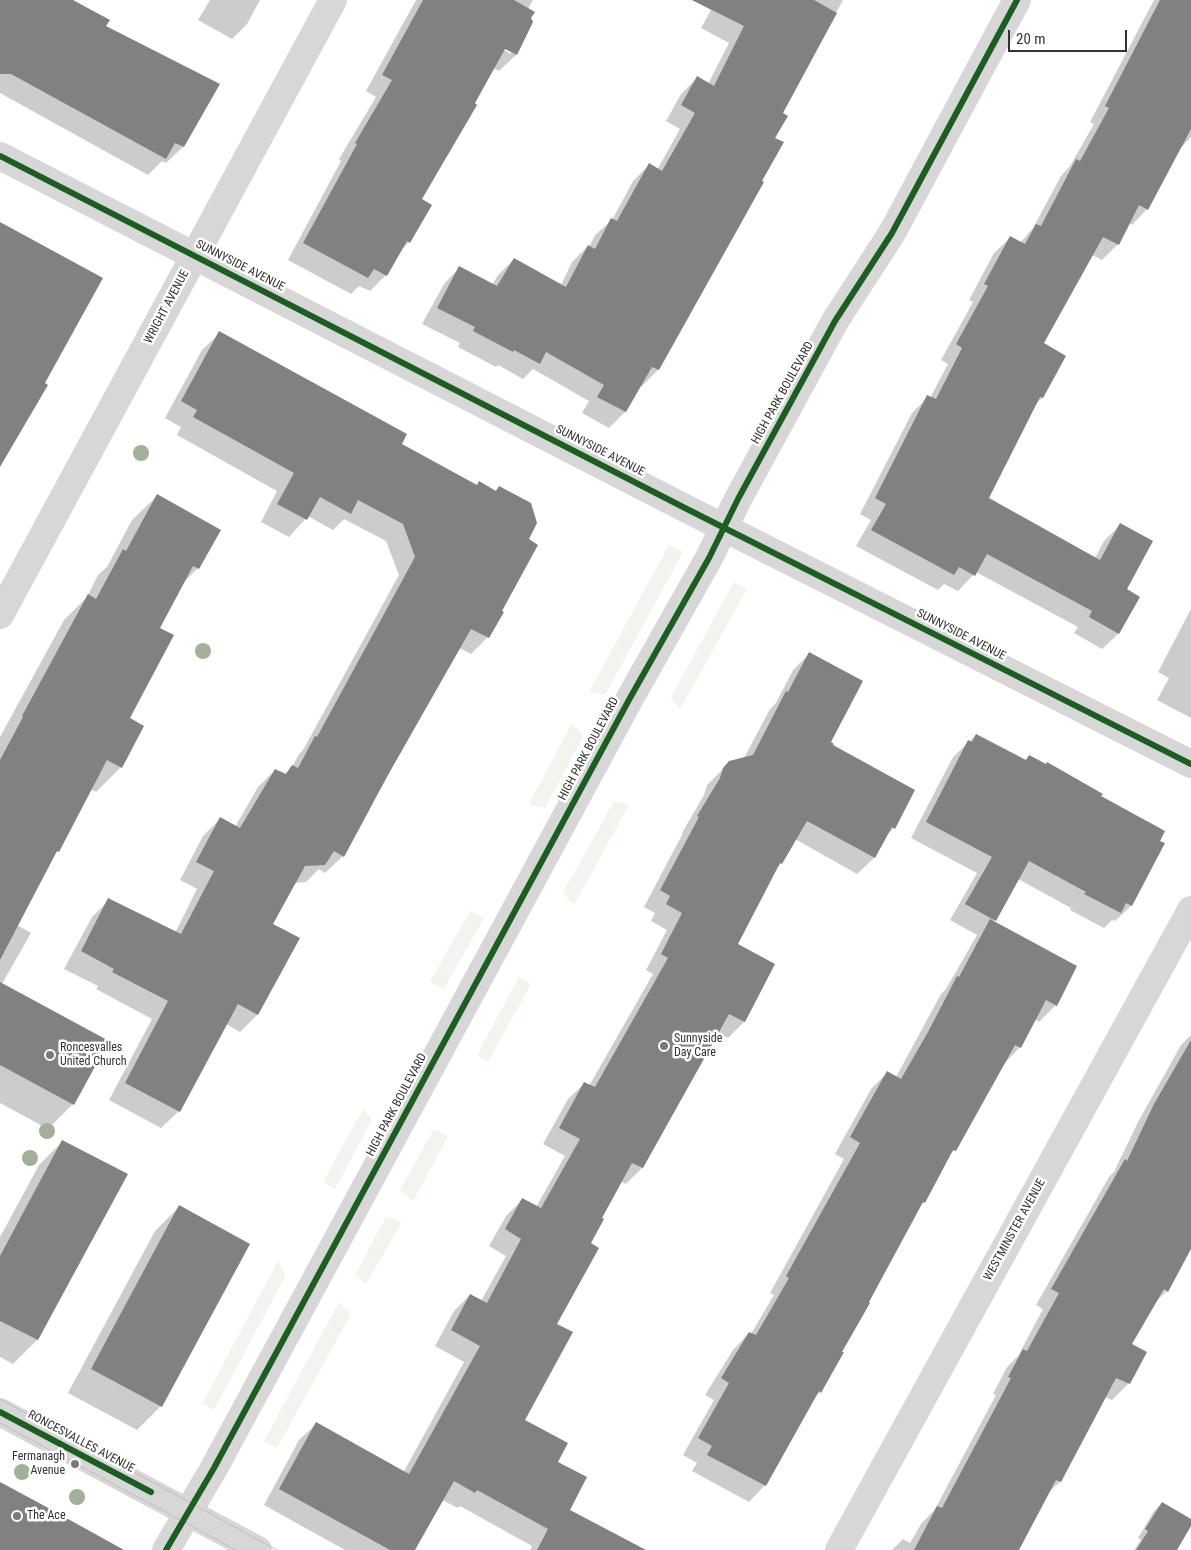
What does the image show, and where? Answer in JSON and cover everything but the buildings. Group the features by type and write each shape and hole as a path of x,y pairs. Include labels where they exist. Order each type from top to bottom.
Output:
{"street":[{"name":"WRIGHT AVENUE","path":"0,615 333,0"},
{"name":"HIGH PARK BOULEVARD","path":"188,1513 630,698 709,558 738,499 835,321 892,233 1017,0"},
{"name":"SUNNYSIDE AVENUE","path":"0,156 1191,764"},
{"name":"WESTMINSTER AVENUE","path":"839,1550 1191,910"},
{"name":"RONCESVALLES AVENUE","path":"0,1412 258,1550"},
{"path":"166,1550 188,1513"}],"shaded area":[{"path":"669,545 683,552 605,695 589,692"},
{"path":"734,582 747,589 680,709 671,697"},
{"path":"572,723 584,735 545,808 529,804"},
{"path":"614,801 629,805 574,905 563,893"},
{"path":"470,911 484,918 444,989 430,982"},
{"path":"519,977 531,984 488,1062 477,1055"},
{"path":"363,1109 372,1120 335,1189 323,1182"},
{"path":"434,1129 448,1137 413,1201 400,1190"},
{"path":"386,1217 402,1222 366,1284 355,1275"},
{"path":"278,1261 286,1275 214,1410 202,1404"},
{"path":"339,1302 351,1314 277,1448 264,1441"}],"tram line":[{"path":"0,1399 277,1550"},
{"path":"0,1423 236,1550"}],"cycle path":[{"path":"166,1550 214,1468 630,698 709,558 738,499 835,321 892,233 1017,0"},
{"path":"0,156 683,507 1191,764"},
{"path":"0,1412 151,1492"}],"place":[{"name":"Sunnyside Day Care","path":"664,1046"},
{"name":"Roncesvalles United Church","path":"50,1055"},
{"name":"Fermanagh Avenue","path":"75,1464"},
{"name":"The Ace","path":"17,1516"}]}
